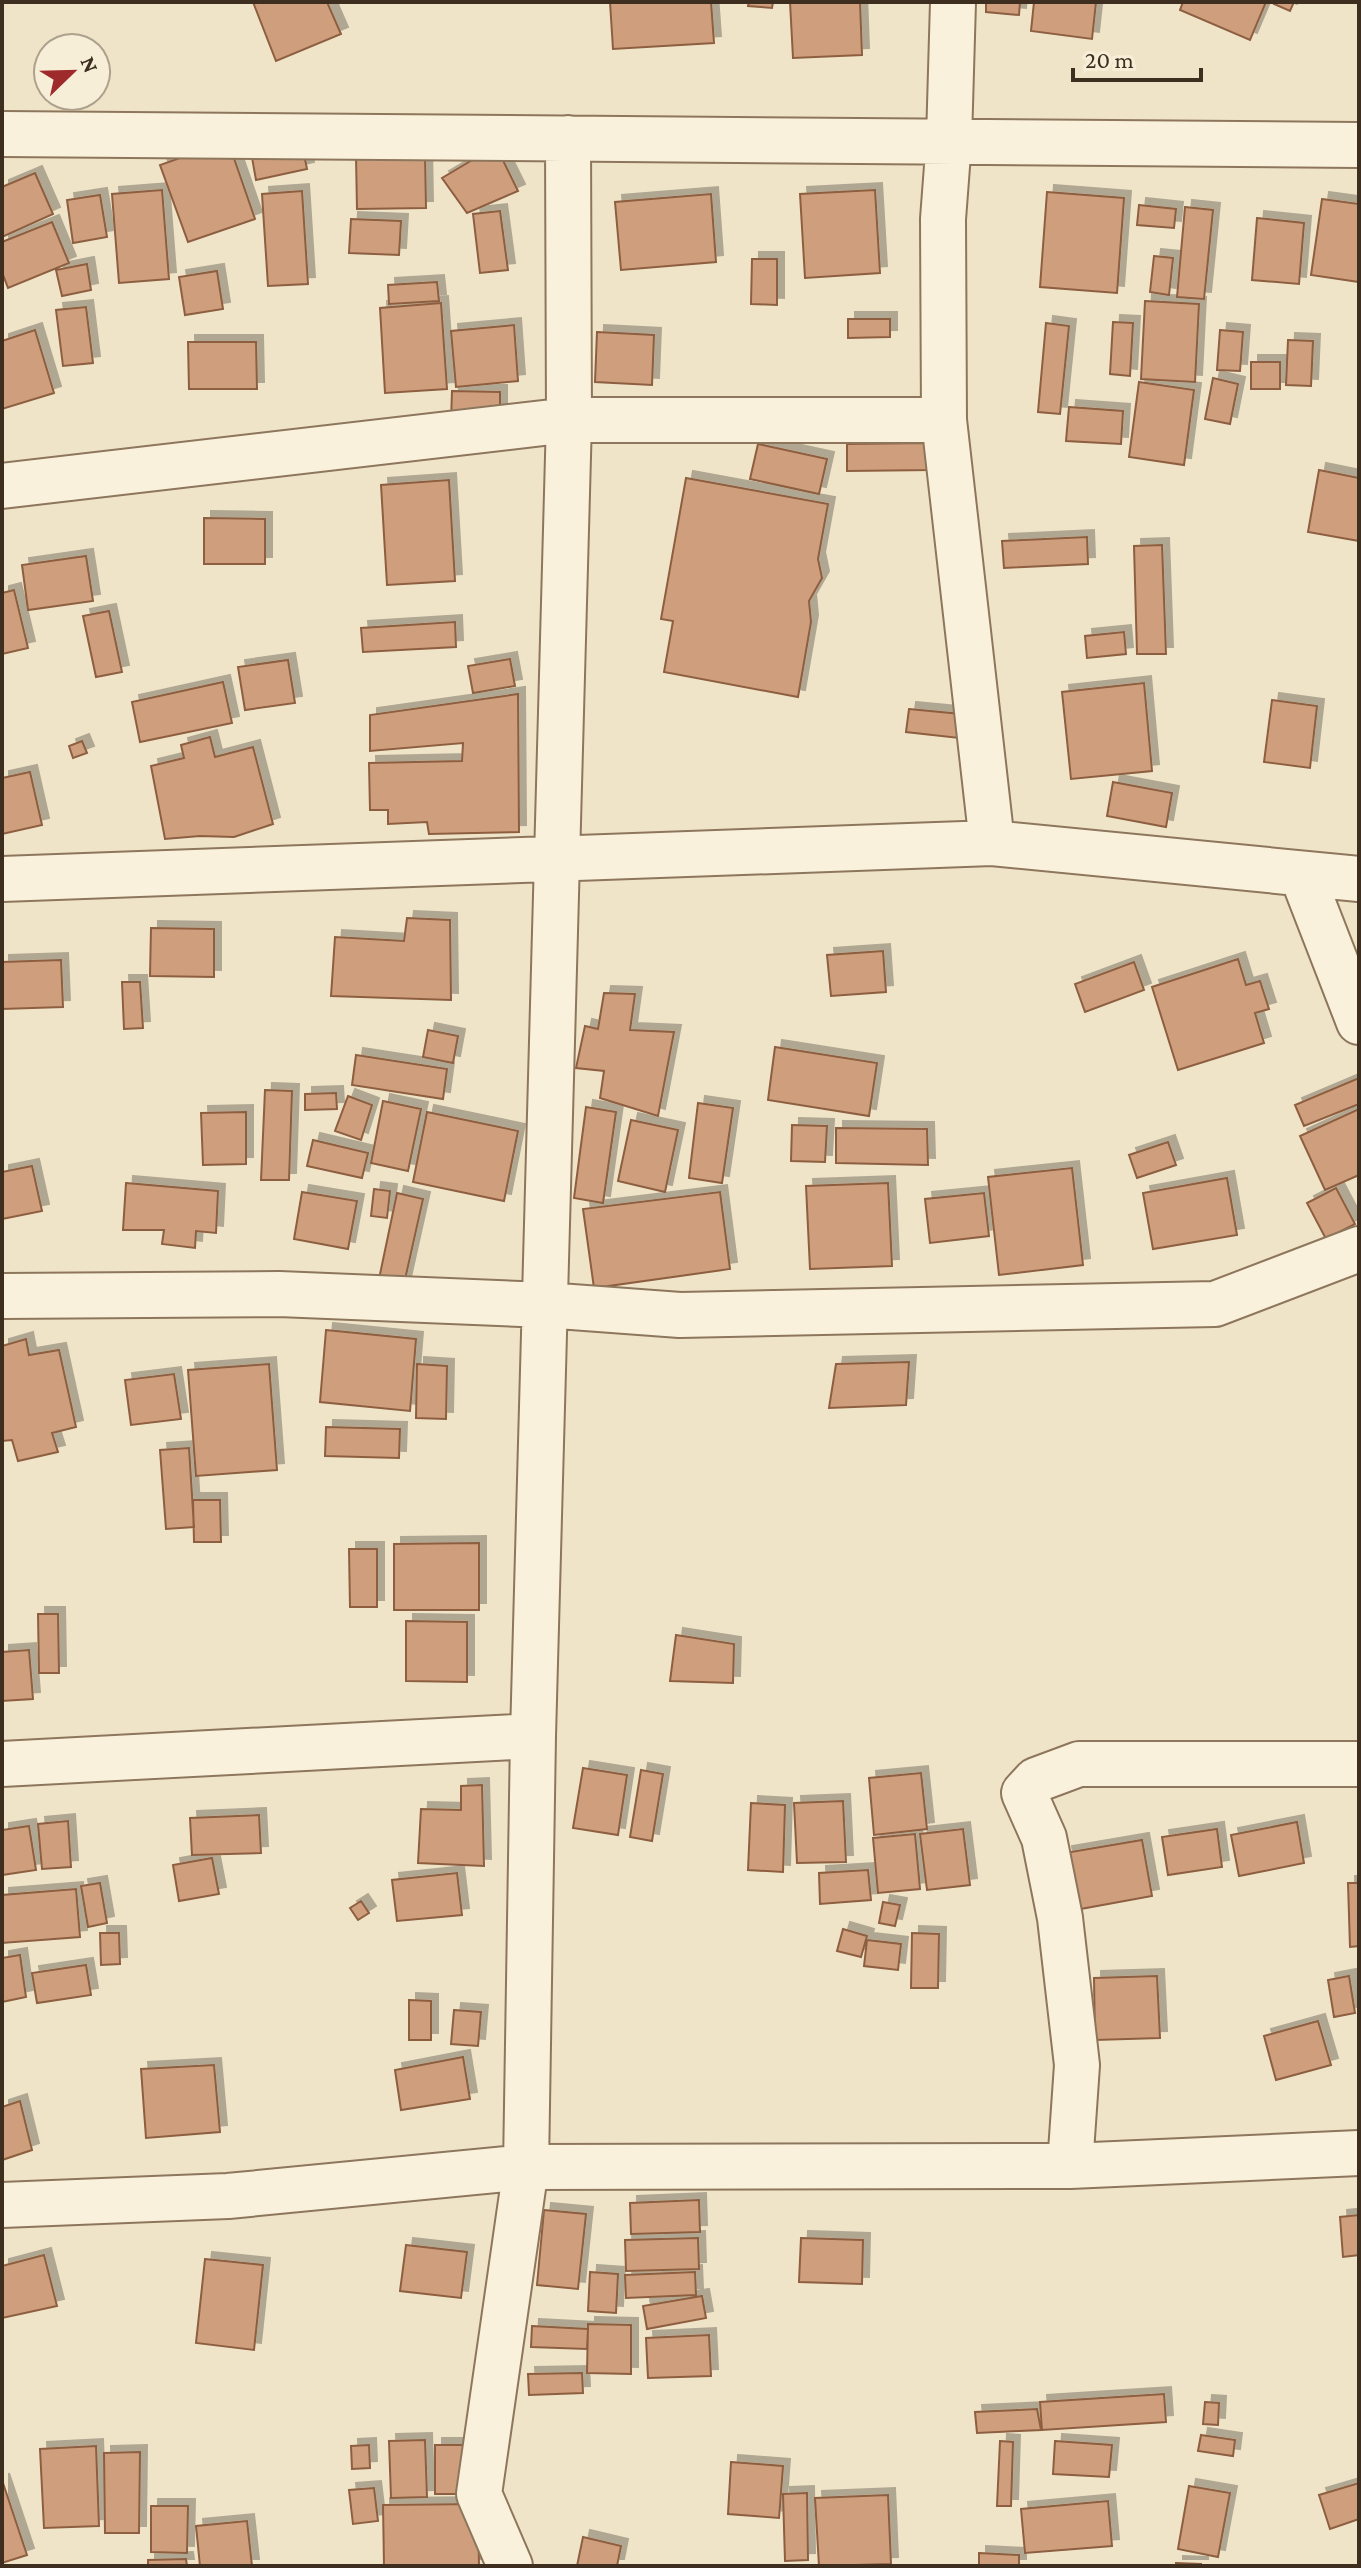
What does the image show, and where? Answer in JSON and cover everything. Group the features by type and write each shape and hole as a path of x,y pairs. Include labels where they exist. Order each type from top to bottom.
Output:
{"street":[{"path":"953,2 943,219 944,420 992,843"},
{"path":"2,134 1359,145"},
{"path":"510,2566 479,2494 526,2167 533,1736 569,420 568,138"},
{"path":"2,486 569,420 944,420"},
{"path":"2,879 992,843 1359,879"},
{"path":"1302,875 1359,1022"},
{"path":"2,1296 279,1294 545,1305 680,1315 1215,1304 1359,1249"},
{"path":"2,1764 533,1736"},
{"path":"1070,2166 1077,2065 1060,1918 1044,1838 1024,1793 1036,1780 1079,1764 1359,1764"},
{"path":"2,2205 228,2196 526,2167 1070,2166 1359,2153"}],"building":[{"path":"253,2 327,2 341,34 276,61"},
{"path":"610,2 711,2 714,43 613,49"},
{"path":"749,2 773,2 772,8 748,6"},
{"path":"790,2 860,2 862,55 793,58"},
{"path":"986,2 1020,2 1019,15 986,12"},
{"path":"1034,2 1096,2 1092,39 1031,31"},
{"path":"1183,2 1266,2 1250,40 1180,10"},
{"path":"1275,2 1294,2 1290,11"},
{"path":"298,125 307,169 256,180 248,135"},
{"path":"228,141 255,219 188,242 160,165"},
{"path":"496,146 518,191 467,213 442,178"},
{"path":"425,155 426,208 357,209 356,157"},
{"path":"35,173 53,214 2,237 2,187"},
{"path":"162,190 169,279 119,283 112,194"},
{"path":"875,190 880,273 805,278 800,194"},
{"path":"302,191 308,284 268,286 262,194"},
{"path":"1047,192 1124,198 1117,293 1040,287"},
{"path":"711,194 716,262 621,270 615,202"},
{"path":"100,195 107,237 73,243 67,200"},
{"path":"1322,199 1359,204 1359,282 1311,275"},
{"path":"1139,205 1176,209 1174,228 1137,225"},
{"path":"1185,207 1213,210 1204,299 1177,297"},
{"path":"500,211 508,270 480,273 473,214"},
{"path":"1257,218 1304,223 1299,284 1252,280"},
{"path":"351,219 401,221 399,255 349,253"},
{"path":"52,222 69,263 8,288 2,272 2,242"},
{"path":"1154,256 1173,258 1169,295 1150,292"},
{"path":"752,259 777,259 777,305 751,304"},
{"path":"87,264 91,290 62,296 56,270"},
{"path":"217,271 223,309 185,315 179,277"},
{"path":"437,282 439,301 389,304 388,285"},
{"path":"1145,301 1199,304 1195,382 1141,379"},
{"path":"441,303 447,389 385,393 380,308"},
{"path":"86,307 93,363 63,366 56,310"},
{"path":"848,319 890,319 890,337 848,338"},
{"path":"1113,322 1133,323 1130,376 1110,374"},
{"path":"1046,323 1069,326 1060,414 1038,412"},
{"path":"514,325 518,381 456,387 451,331"},
{"path":"35,330 54,393 2,409 2,341"},
{"path":"1220,330 1243,332 1240,371 1217,370"},
{"path":"597,332 654,335 652,385 595,382"},
{"path":"1288,340 1313,341 1311,386 1286,385"},
{"path":"188,342 256,342 257,389 189,389"},
{"path":"1251,362 1280,362 1280,389 1251,389"},
{"path":"1213,378 1238,384 1230,424 1205,419"},
{"path":"1139,382 1194,390 1184,465 1129,457"},
{"path":"452,391 500,392 500,422 451,421"},
{"path":"1069,407 1123,411 1121,444 1066,441"},
{"path":"931,443 932,470 847,471 847,444"},
{"path":"758,444 827,459 819,494 750,479"},
{"path":"1319,470 1359,478 1359,541 1308,532"},
{"path":"686,478 828,504 818,559 822,578 809,601 811,622 798,697 664,672 673,621 661,619"},
{"path":"449,480 455,581 387,585 381,485"},
{"path":"204,518 265,519 265,564 204,564"},
{"path":"1087,537 1088,564 1004,568 1002,541"},
{"path":"1162,545 1166,654 1137,654 1134,546"},
{"path":"86,556 93,601 28,610 22,565"},
{"path":"14,590 28,648 2,654 2,593"},
{"path":"109,611 122,672 96,677 83,616"},
{"path":"455,622 456,647 363,652 361,628"},
{"path":"1124,632 1126,654 1087,658 1085,636"},
{"path":"510,659 515,686 473,693 468,666"},
{"path":"288,660 295,703 245,710 238,667"},
{"path":"223,682 232,723 140,742 132,702"},
{"path":"1144,683 1152,771 1071,779 1062,692"},
{"path":"518,694 519,832 429,834 427,822 388,824 388,810 370,810 369,763 462,761 463,743 370,751 370,715"},
{"path":"1272,700 1317,706 1310,768 1264,762"},
{"path":"909,709 961,714 959,738 906,732"},
{"path":"210,737 215,757 253,747 273,824 234,837 165,839 151,766 184,758 181,745"},
{"path":"82,741 87,753 73,758 69,746"},
{"path":"30,772 42,825 2,834 2,778"},
{"path":"1113,782 1172,793 1166,827 1107,816"},
{"path":"407,918 450,920 451,1000 331,996 335,937 404,941"},
{"path":"151,928 214,929 214,977 150,976"},
{"path":"883,951 886,992 831,996 827,955"},
{"path":"1238,959 1246,985 1260,981 1269,1009 1255,1013 1264,1043 1178,1070 1152,987"},
{"path":"61,960 63,1007 2,1009 2,962"},
{"path":"1134,962 1144,990 1085,1012 1075,984"},
{"path":"122,982 140,982 143,1028 124,1029"},
{"path":"604,993 635,994 630,1030 674,1032 658,1116 600,1098 604,1071 576,1068 585,1026 598,1029"},
{"path":"428,1030 458,1036 453,1063 423,1057"},
{"path":"775,1047 877,1063 869,1116 768,1100"},
{"path":"356,1055 447,1069 443,1099 352,1085"},
{"path":"1359,1078 1359,1104 1304,1126 1295,1105"},
{"path":"265,1090 292,1091 289,1180 261,1180"},
{"path":"336,1093 337,1109 305,1110 305,1094"},
{"path":"348,1096 372,1105 361,1140 335,1131"},
{"path":"383,1101 421,1109 408,1171 371,1163"},
{"path":"698,1103 733,1108 722,1183 689,1178"},
{"path":"586,1107 616,1112 603,1203 574,1198"},
{"path":"1359,1109 1359,1175 1325,1190 1300,1136"},
{"path":"246,1112 246,1164 203,1165 201,1113"},
{"path":"427,1112 518,1131 504,1201 413,1182"},
{"path":"631,1120 678,1130 665,1192 618,1181"},
{"path":"792,1125 827,1126 825,1162 791,1161"},
{"path":"836,1128 927,1129 928,1165 836,1163"},
{"path":"313,1140 368,1153 362,1178 307,1166"},
{"path":"1168,1142 1176,1165 1137,1178 1129,1155"},
{"path":"32,1166 42,1211 2,1219 2,1172"},
{"path":"1072,1168 1083,1265 999,1275 988,1177"},
{"path":"1227,1178 1237,1235 1153,1249 1143,1193"},
{"path":"126,1183 218,1191 216,1233 196,1231 195,1248 162,1244 164,1230 123,1230"},
{"path":"888,1183 892,1266 810,1269 806,1186"},
{"path":"1336,1188 1355,1224 1326,1239 1307,1203"},
{"path":"374,1189 390,1191 387,1218 371,1216"},
{"path":"302,1192 357,1201 348,1249 294,1239"},
{"path":"720,1192 730,1269 594,1288 583,1209"},
{"path":"397,1193 423,1199 404,1284 379,1279"},
{"path":"984,1193 989,1236 930,1243 925,1199"},
{"path":"326,1330 416,1339 410,1411 320,1402"},
{"path":"26,1339 29,1355 59,1350 76,1427 52,1433 58,1452 18,1461 12,1440 2,1441 2,1346"},
{"path":"909,1362 906,1405 829,1408 836,1364"},
{"path":"269,1364 277,1470 196,1476 188,1370"},
{"path":"417,1364 447,1366 446,1419 416,1418"},
{"path":"174,1374 181,1419 131,1425 125,1380"},
{"path":"326,1427 400,1429 399,1458 325,1456"},
{"path":"189,1448 194,1527 166,1529 160,1450"},
{"path":"193,1500 220,1500 221,1542 194,1542"},
{"path":"479,1543 479,1610 394,1610 394,1544"},
{"path":"349,1549 377,1549 377,1607 350,1607"},
{"path":"38,1614 58,1614 59,1673 39,1673"},
{"path":"406,1621 467,1622 467,1682 406,1681"},
{"path":"676,1635 734,1644 733,1683 670,1681"},
{"path":"29,1650 33,1699 2,1701 2,1652"},
{"path":"583,1768 627,1775 618,1835 573,1828"},
{"path":"641,1770 663,1774 652,1841 630,1837"},
{"path":"921,1773 927,1829 874,1835 869,1778"},
{"path":"482,1785 484,1866 418,1863 421,1809 461,1810 461,1786"},
{"path":"843,1801 846,1862 797,1863 794,1803"},
{"path":"751,1803 785,1805 783,1872 748,1870"},
{"path":"259,1815 261,1853 192,1855 190,1818"},
{"path":"68,1821 71,1867 42,1869 38,1824"},
{"path":"1297,1822 1304,1863 1239,1876 1231,1835"},
{"path":"29,1826 36,1870 2,1875 2,1830"},
{"path":"963,1829 970,1885 927,1890 920,1834"},
{"path":"1217,1829 1222,1867 1168,1875 1162,1837"},
{"path":"915,1834 920,1889 878,1893 873,1838"},
{"path":"1142,1840 1152,1896 1075,1910 1065,1853"},
{"path":"212,1858 219,1894 179,1901 173,1865"},
{"path":"868,1870 871,1900 820,1904 819,1873"},
{"path":"457,1873 462,1915 397,1921 392,1880"},
{"path":"100,1883 107,1923 88,1927 81,1886"},
{"path":"1348,1883 1359,1883 1359,1946 1350,1947"},
{"path":"76,1889 80,1937 2,1943 2,1895"},
{"path":"361,1901 369,1913 358,1920 350,1908"},
{"path":"883,1902 900,1905 895,1926 879,1923"},
{"path":"843,1929 867,1936 861,1957 837,1951"},
{"path":"100,1933 119,1933 120,1964 101,1965"},
{"path":"912,1933 939,1934 938,1988 911,1988"},
{"path":"867,1940 901,1944 898,1970 864,1966"},
{"path":"20,1955 26,1997 2,2002 2,1958"},
{"path":"86,1965 91,1995 37,2003 32,1973"},
{"path":"1157,1976 1160,2038 1095,2040 1094,1978"},
{"path":"1349,1976 1355,2013 1334,2017 1328,1980"},
{"path":"409,2000 431,2001 431,2040 409,2040"},
{"path":"454,2010 481,2012 478,2046 451,2044"},
{"path":"1318,2021 1331,2065 1276,2080 1264,2036"},
{"path":"463,2057 470,2099 401,2110 395,2070"},
{"path":"214,2065 220,2132 146,2138 141,2069"},
{"path":"20,2101 32,2150 2,2160 2,2107"},
{"path":"699,2200 700,2232 631,2234 630,2203"},
{"path":"544,2210 586,2214 578,2289 537,2285"},
{"path":"1359,2215 1359,2255 1343,2257 1340,2217"},
{"path":"698,2238 699,2269 626,2271 625,2240"},
{"path":"801,2238 863,2240 862,2284 799,2282"},
{"path":"406,2245 467,2252 461,2298 400,2291"},
{"path":"44,2255 57,2306 2,2318 2,2266"},
{"path":"205,2259 263,2265 254,2350 196,2343"},
{"path":"590,2272 618,2274 616,2313 588,2311"},
{"path":"695,2272 696,2295 626,2298 625,2275"},
{"path":"702,2296 706,2318 647,2329 643,2306"},
{"path":"588,2324 631,2325 631,2374 587,2373"},
{"path":"532,2326 588,2329 587,2349 531,2347"},
{"path":"709,2335 711,2376 648,2378 646,2338"},
{"path":"582,2373 583,2393 529,2395 528,2374"},
{"path":"1164,2394 1166,2422 1042,2430 1040,2402"},
{"path":"1205,2402 1219,2403 1218,2425 1203,2424"},
{"path":"1037,2409 1041,2430 977,2433 975,2412"},
{"path":"1201,2435 1235,2440 1233,2456 1198,2451"},
{"path":"425,2440 427,2497 391,2498 389,2441"},
{"path":"1000,2441 1013,2442 1011,2506 997,2506"},
{"path":"1055,2441 1112,2445 1109,2477 1053,2474"},
{"path":"369,2445 370,2468 352,2469 351,2446"},
{"path":"435,2445 475,2445 475,2494 435,2494"},
{"path":"96,2446 99,2526 44,2528 40,2449"},
{"path":"140,2452 139,2533 105,2533 104,2453"},
{"path":"731,2462 783,2466 779,2518 728,2514"},
{"path":"2,2480 27,2555 2,2563"},
{"path":"1359,2483 1359,2519 1330,2529 1319,2495"},
{"path":"1189,2486 1230,2493 1218,2557 1178,2549"},
{"path":"374,2488 378,2521 353,2524 349,2490"},
{"path":"807,2493 808,2560 785,2561 783,2494"},
{"path":"888,2495 891,2564 819,2566 815,2498"},
{"path":"1108,2501 1112,2546 1025,2553 1021,2509"},
{"path":"478,2504 479,2566 384,2566 383,2505"},
{"path":"151,2506 188,2506 187,2553 151,2552"},
{"path":"247,2521 252,2566 200,2566 196,2526"},
{"path":"583,2537 621,2546 617,2566 577,2566"},
{"path":"979,2553 1019,2555 1019,2566 979,2566"},
{"path":"186,2559 187,2566 148,2566 148,2560"},
{"path":"1176,2563 1201,2564 1201,2566 1176,2566"}]}
